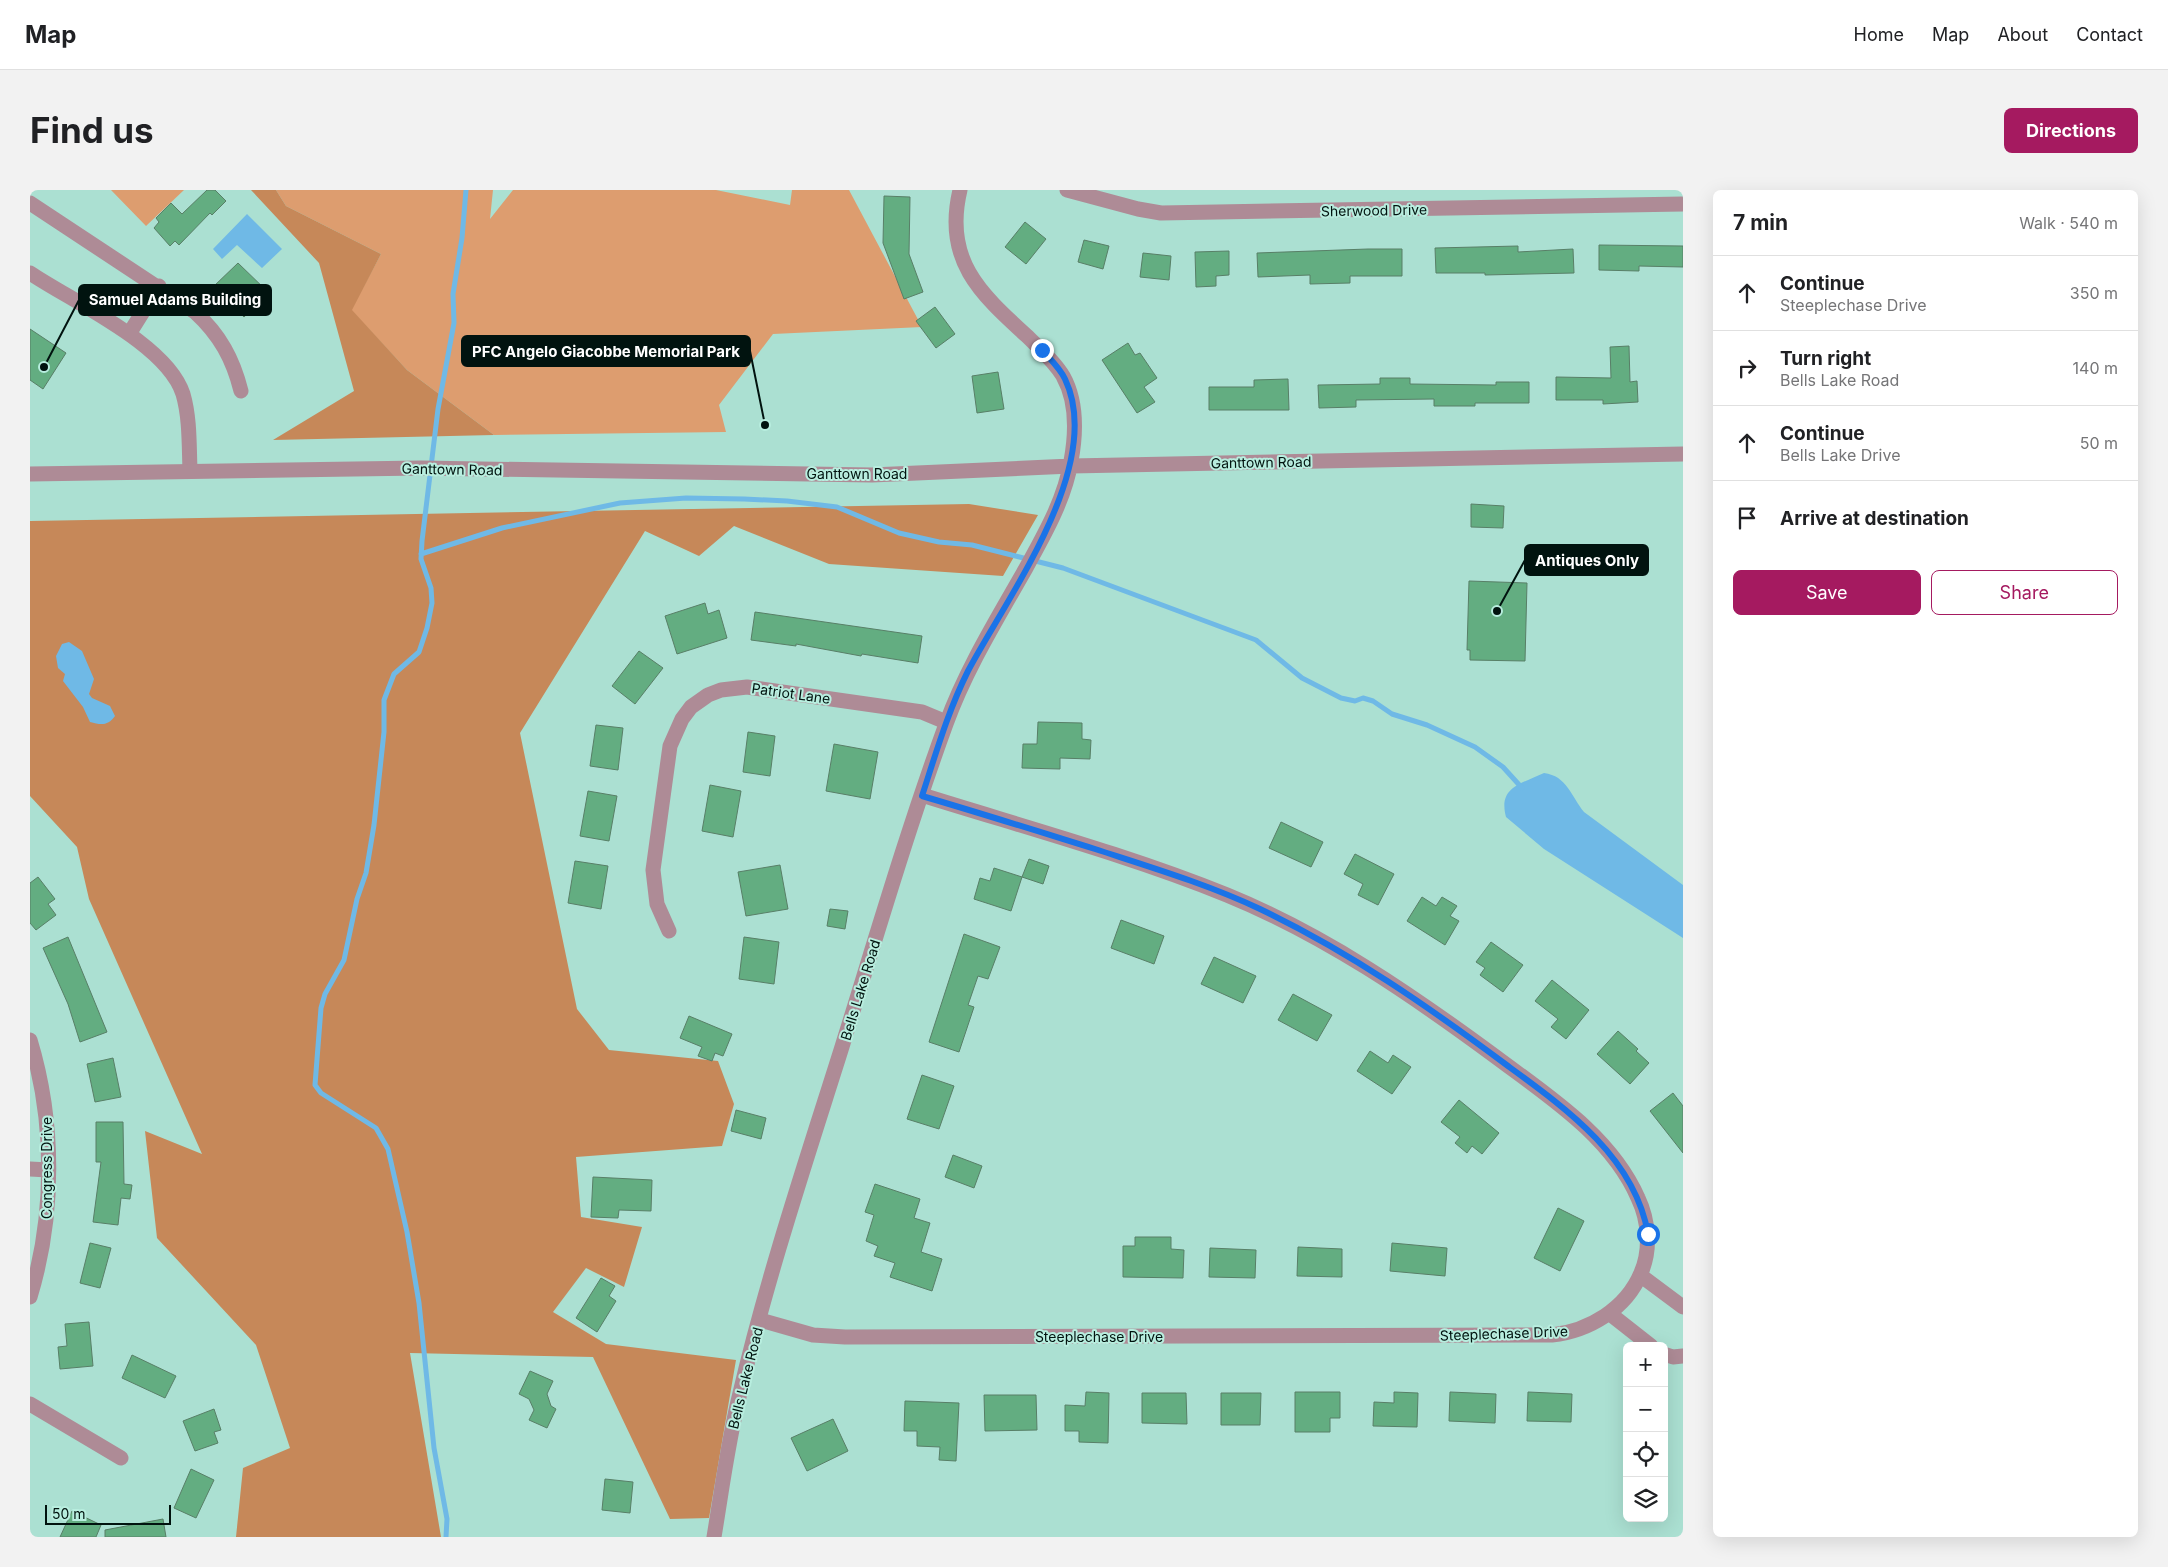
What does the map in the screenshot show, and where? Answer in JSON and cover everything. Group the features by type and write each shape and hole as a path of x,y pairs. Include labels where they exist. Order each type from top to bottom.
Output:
{"street":[{"name":"Bells Lake Road","path":"714,1537 736,1412 760,1320 805,1166 946,722 968,672 1038,546 1057,505 1071,466 1075,435 1072,401 1065,380 1056,365 990,303 971,279 957,244 955,223 960,190"},
{"name":"Sherwood Drive","path":"1067,190 1138,209 1162,213 1683,204"},
{"path":"30,203 159,286 208,324 227,349 235,366 241,391"},
{"path":"30,273 129,334 155,354 173,373 183,395 190,470"},
{"path":"129,334 159,286"},
{"name":"Ganttown Road","path":"30,474 190,470 442,468 872,475 1071,466 1683,454"},
{"name":"Patriot Lane","path":"669,931 657,904 653,870 670,746 682,719 691,707 708,695 721,690 747,687 922,712 946,722"},
{"name":"Steeplechase Drive","path":"760,1320 813,1335 845,1337 1542,1335 1572,1332 1598,1321 1623,1300 1640,1275 1644,1264 1648,1234 1644,1214 1638,1196 1612,1158 1585,1128 1547,1095 1394,984 1330,945 1228,895 1136,862 922,796"},
{"name":"Congress Drive","path":"30,1040 44,1098 48,1170 46,1227 30,1297"},
{"path":"30,1169 48,1170"},
{"path":"1640,1275 1683,1307"},
{"path":"1609,1313 1646,1342"},
{"path":"1668,1355 1683,1356"},
{"path":"30,1404 121,1458"}],"shaded area":[{"path":"111,190 184,190 146,226"},
{"path":"251,190 276,190 286,206 381,254 352,310 407,370 494,435 273,440 354,391 319,263"},
{"path":"276,190 493,190 490,219 513,190 716,190 790,205 792,190 849,190 922,327 773,334 719,405 726,432 494,435 407,370 351,310 381,254 286,206"},
{"path":"969,504 1038,515 1003,576 829,564 734,526 699,556 645,531 520,733 577,1009 609,1050 718,1061 734,1104 722,1146 576,1157 581,1217 642,1227 624,1287 586,1268 553,1312 606,1344 736,1360 709,1518 670,1519 593,1357 410,1353 441,1537 236,1537 243,1468 290,1448 256,1345 157,1238 145,1131 202,1154 89,899 77,847 30,796 30,521"}],"water":[{"path":"247,214 282,249 262,268 237,245 222,259 213,249"},
{"path":"69,642 82,651 94,679 89,694 92,698 110,706 115,716 107,723 90,722 83,707 63,681 65,674 58,668 56,656 62,644"},
{"path":"1544,773 1552,775 1563,782 1584,812 1683,885 1683,938 1544,849 1506,817 1504,807 1508,793 1520,784"}],"building":[{"path":"207,190 215,190 226,201 212,215 210,213 179,245 175,241 170,246 154,228 159,222 156,218 171,203 182,214"},
{"path":"884,196 910,197 909,254 923,292 904,299 883,243"},
{"path":"1025,222 1046,239 1026,264 1005,247"},
{"path":"1084,240 1109,246 1103,269 1078,262"},
{"path":"1599,245 1683,246 1683,267 1639,266 1639,271 1599,270"},
{"path":"1518,246 1518,252 1573,249 1574,273 1485,275 1485,273 1436,273 1435,248"},
{"path":"1402,249 1402,276 1350,276 1350,283 1310,284 1310,275 1258,277 1257,253"},
{"path":"1229,251 1229,275 1216,276 1216,286 1196,287 1195,252"},
{"path":"1143,253 1171,256 1169,280 1140,277"},
{"path":"238,263 269,293 244,317 213,287"},
{"path":"935,307 955,334 936,348 916,321"},
{"path":"30,329 66,353 43,389 30,380"},
{"path":"1128,343 1135,355 1140,353 1157,378 1144,387 1155,402 1137,413 1102,360"},
{"path":"1629,346 1630,382 1637,381 1638,402 1603,404 1603,400 1556,400 1556,377 1611,378 1610,347"},
{"path":"998,372 1004,409 977,413 972,376"},
{"path":"1380,378 1410,378 1410,384 1496,385 1496,382 1529,382 1529,403 1475,403 1475,406 1434,406 1434,399 1356,400 1356,407 1319,408 1318,385 1380,384"},
{"path":"1288,379 1289,410 1209,410 1209,387 1254,387 1254,380"},
{"path":"1471,504 1504,506 1503,528 1471,527"},
{"path":"1469,581 1527,583 1525,661 1470,660 1470,650 1467,650"},
{"path":"705,603 708,614 719,610 727,638 677,654 665,616"},
{"path":"755,612 922,636 918,663 862,654 861,656 796,644 796,646 751,640"},
{"path":"639,651 663,668 635,704 612,686"},
{"path":"1038,722 1082,723 1082,739 1091,740 1090,759 1060,758 1060,769 1022,768 1023,744 1037,744"},
{"path":"596,725 623,728 618,770 590,766"},
{"path":"748,732 775,736 770,776 743,772"},
{"path":"834,744 878,752 870,799 826,791"},
{"path":"710,785 741,791 733,837 702,831"},
{"path":"588,791 617,796 609,841 580,836"},
{"path":"1281,822 1323,842 1311,867 1269,848"},
{"path":"1355,854 1394,874 1378,905 1358,895 1363,884 1344,874"},
{"path":"1029,859 1049,866 1043,884 1022,877"},
{"path":"575,861 608,866 601,909 568,903"},
{"path":"780,865 788,909 746,916 738,872"},
{"path":"994,868 1022,877 1011,911 974,899 980,878 990,881"},
{"path":"38,877 55,899 48,904 56,915 36,930 30,923 30,883"},
{"path":"1422,897 1436,906 1442,897 1457,906 1450,916 1459,921 1445,945 1407,921"},
{"path":"830,909 848,911 845,929 827,926"},
{"path":"1121,920 1164,936 1154,964 1111,948"},
{"path":"964,934 1000,947 988,979 978,976 968,1005 974,1007 959,1052 929,1042"},
{"path":"68,937 107,1032 80,1042 68,1004 43,948"},
{"path":"744,937 779,942 774,984 739,979"},
{"path":"1491,942 1523,965 1503,992 1480,975 1485,968 1476,962"},
{"path":"1214,957 1256,976 1243,1003 1201,984"},
{"path":"1552,980 1589,1010 1566,1039 1551,1027 1558,1019 1535,1001"},
{"path":"1293,994 1332,1015 1317,1041 1278,1020"},
{"path":"689,1016 732,1034 723,1056 715,1053 712,1061 698,1056 702,1047 680,1038"},
{"path":"1618,1031 1638,1049 1636,1051 1649,1063 1630,1084 1597,1054"},
{"path":"1370,1051 1388,1063 1393,1055 1411,1067 1392,1094 1357,1071"},
{"path":"113,1058 121,1097 95,1102 87,1064"},
{"path":"922,1075 954,1086 939,1129 907,1119"},
{"path":"1673,1093 1683,1106 1683,1153 1650,1111"},
{"path":"1459,1100 1499,1133 1482,1154 1472,1146 1467,1153 1455,1143 1460,1137 1441,1122"},
{"path":"736,1110 766,1118 761,1139 731,1131"},
{"path":"96,1122 123,1122 124,1184 132,1185 130,1199 121,1198 118,1225 93,1222 101,1162 96,1162"},
{"path":"953,1155 982,1166 974,1188 945,1177"},
{"path":"593,1177 652,1180 651,1211 619,1210 618,1218 591,1217"},
{"path":"875,1184 920,1199 914,1218 930,1223 921,1252 942,1259 932,1291 890,1277 895,1263 874,1256 878,1246 866,1241 874,1215 865,1212"},
{"path":"1558,1208 1584,1221 1560,1271 1534,1258"},
{"path":"1135,1237 1171,1237 1171,1249 1184,1250 1183,1278 1123,1277 1123,1246 1135,1246"},
{"path":"90,1243 111,1248 100,1288 80,1283"},
{"path":"1392,1243 1447,1248 1445,1276 1390,1271"},
{"path":"1298,1247 1342,1249 1342,1277 1297,1276"},
{"path":"1210,1248 1256,1250 1255,1278 1209,1277"},
{"path":"601,1278 615,1286 609,1296 616,1301 597,1332 576,1318"},
{"path":"89,1322 93,1366 60,1369 58,1347 67,1346 65,1324"},
{"path":"132,1355 176,1376 165,1398 122,1378"},
{"path":"530,1371 553,1381 547,1394 551,1406 556,1409 547,1428 529,1420 534,1410 529,1399 519,1394"},
{"path":"1086,1392 1109,1393 1108,1443 1079,1442 1079,1431 1065,1431 1065,1405 1085,1406"},
{"path":"1295,1392 1340,1392 1340,1418 1330,1418 1330,1432 1295,1432"},
{"path":"1394,1392 1418,1393 1417,1427 1373,1426 1374,1402 1394,1403"},
{"path":"1450,1392 1496,1394 1495,1423 1449,1421"},
{"path":"1528,1392 1572,1394 1571,1422 1527,1421"},
{"path":"1142,1393 1186,1393 1187,1424 1142,1423"},
{"path":"1221,1393 1261,1393 1260,1425 1221,1425"},
{"path":"984,1395 1036,1395 1037,1430 985,1431"},
{"path":"905,1401 959,1403 956,1461 939,1460 940,1447 917,1446 917,1431 904,1431"},
{"path":"214,1409 221,1430 214,1432 218,1443 195,1451 183,1421"},
{"path":"833,1419 848,1451 807,1471 791,1438"},
{"path":"191,1469 214,1480 196,1518 174,1508"},
{"path":"605,1479 633,1482 630,1513 602,1510"},
{"path":"72,1511 101,1525 96,1537 60,1537"},
{"path":"163,1519 166,1537 105,1537 105,1530"}],"waterway":[{"path":"446,1537 447,1519 434,1448 419,1303 407,1232 388,1149 376,1128 321,1093 315,1085 321,1008 325,994 344,960 357,899 366,873 374,825 384,732 384,700 394,674 419,652 427,628 432,603 431,588 421,559 422,541 438,409 454,323 453,294 462,238 466,190"},
{"path":"421,554 502,528 620,503 686,498 744,499 787,501 837,507 899,533 939,542 972,545 1063,568 1256,640 1302,678 1341,698 1355,701 1363,698 1373,701 1392,714 1427,725 1475,747 1503,767 1522,788"}],"place":[{"name":"Samuel Adams Building","path":"44,367"},
{"name":"PFC Angelo Giacobbe Memorial Park","path":"765,425"},
{"name":"Antiques Only","path":"1497,611"}],"route":[{"path":"1042,350 1056,365 1065,380 1072,401 1075,435 1071,466 1046,531 956,697 922,796 1136,862 1194,882 1258,908 1362,963 1441,1016 1573,1116 1612,1158 1626,1177 1638,1196 1648,1234"}]}
